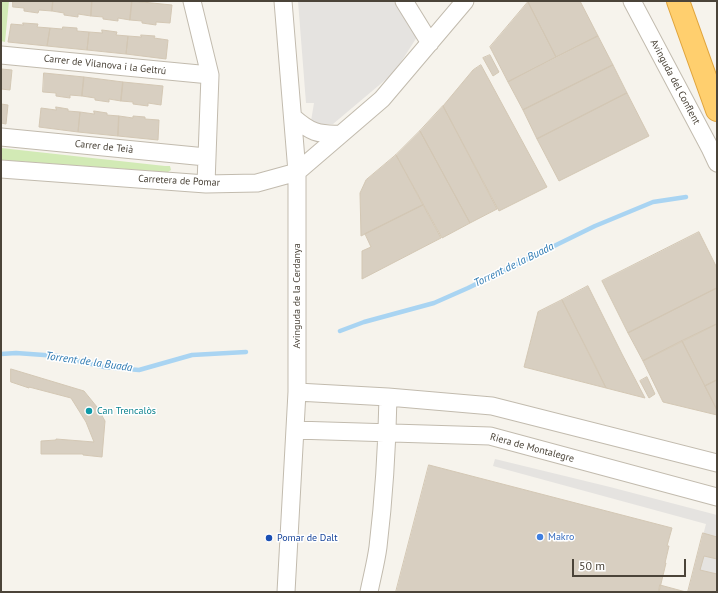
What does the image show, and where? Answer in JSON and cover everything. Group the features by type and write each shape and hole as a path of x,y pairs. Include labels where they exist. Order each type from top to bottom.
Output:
{"highway":[{"path":"678,1 717,110"}],"street":[{"path":"192,1 210,75 206,184"},
{"name":"Avinguda de la Cerdanya","path":"283,1 297,172 297,392 286,592"},
{"path":"404,1 430,42"},
{"name":"Carretera de Pomar","path":"1,169 206,184 257,183 297,172 382,99 465,1"},
{"name":"Avinguda del Conflent","path":"632,1 717,163"},
{"name":"Carrer de Vilanova i la Geltrú","path":"1,55 210,75"},
{"path":"293,117 302,125 319,134 341,134"},
{"name":"Carrer de Teià","path":"1,137 206,157"},
{"path":"297,392 388,397 492,406 717,462"},
{"path":"369,592 378,548 387,432 388,397"},
{"name":"Riera de Montalegre","path":"295,430 490,436 717,497"}],"green space":[{"path":"1,1 9,1 5,42 1,41"},
{"path":"1,148 170,166 171,170 168,172 1,160"}],"shaded area":[{"path":"298,1 394,1 417,37 390,76 333,124 316,124 311,121 314,103 306,103"},
{"path":"495,459 717,515 717,592 688,592 706,524 493,466"}],"building":[{"path":"13,1 53,1 52,11 39,10 38,13 24,11 24,8 13,7"},
{"path":"53,1 92,1 91,16 78,14 78,17 52,11"},
{"path":"92,1 132,1 130,20 118,18 118,21 103,19 103,17 91,16"},
{"path":"132,1 172,5 170,23 156,22 156,25 142,23 142,21 130,20"},
{"path":"528,1 580,1 598,36 556,57"},
{"path":"528,2 556,57 508,82 490,47"},
{"path":"23,23 38,24 37,27 50,28 47,46 8,42 11,24 23,25"},
{"path":"63,27 77,28 77,31 89,32 87,50 47,46 50,28 62,29"},
{"path":"102,30 117,32 116,35 128,36 126,54 87,50 89,32 102,33"},
{"path":"141,35 155,36 154,38 168,40 166,59 126,54 128,36 141,37"},
{"path":"598,36 613,65 523,110 508,82"},
{"path":"490,55 499,72 493,76 483,58"},
{"path":"481,65 547,187 499,211 443,106 473,70"},
{"path":"613,65 627,93 537,139 523,110"},
{"path":"1,69 12,70 10,90 1,89"},
{"path":"44,73 84,77 82,96 70,95 70,98 56,96 56,93 43,92"},
{"path":"84,77 123,82 121,101 109,99 109,102 82,96"},
{"path":"123,82 163,86 161,105 148,103 148,106 133,104 133,102 121,101"},
{"path":"627,93 649,136 559,181 537,139"},
{"path":"1,104 8,105 6,124 1,123"},
{"path":"443,106 497,209 470,223 420,131"},
{"path":"56,107 68,109 68,111 80,112 78,132 39,127 41,108 56,110"},
{"path":"94,111 107,113 107,115 119,116 118,136 78,132 80,112 94,114"},
{"path":"119,116 133,118 133,116 145,117 145,119 159,120 158,140 118,136"},
{"path":"420,131 470,223 442,238 396,155"},
{"path":"396,155 423,205 361,236 360,193 366,180"},
{"path":"423,205 441,238 362,279 362,251 371,247 365,234"},
{"path":"699,232 717,268 717,288 628,333 602,281"},
{"path":"588,286 645,398 606,388 562,300"},
{"path":"717,288 717,324 643,361 628,333"},
{"path":"562,300 606,388 524,367 538,312"},
{"path":"717,324 717,380 705,386 682,341"},
{"path":"682,341 717,410 717,415 663,402 643,361"},
{"name":"Can Trencalòs","path":"11,369 84,391 97,407 105,421 102,457 83,454 41,454 41,441 56,439 94,442 86,422 71,398 11,382"},
{"path":"647,377 655,394 649,398 640,381"},
{"path":"717,380 717,410 705,386"},
{"name":"Makro","path":"429,465 672,528 667,546 669,546 659,592 396,592"},
{"path":"703,533 717,537 717,559 704,556 700,570 717,574 717,592 688,592"},
{"path":"660,585 686,592 659,592"}],"waterway":[{"name":"Torrent de la Buada","path":"340,331 364,322 434,303 595,226 653,202 686,197"},
{"name":"Torrent de la Buada","path":"1,354 16,353 58,356 104,367 139,370 192,355 246,352"}],"place":[{"name":"Can Trencalòs","path":"89,411"},
{"name":"Makro","path":"540,537"},
{"name":"Pomar de Dalt","path":"269,538"}]}
